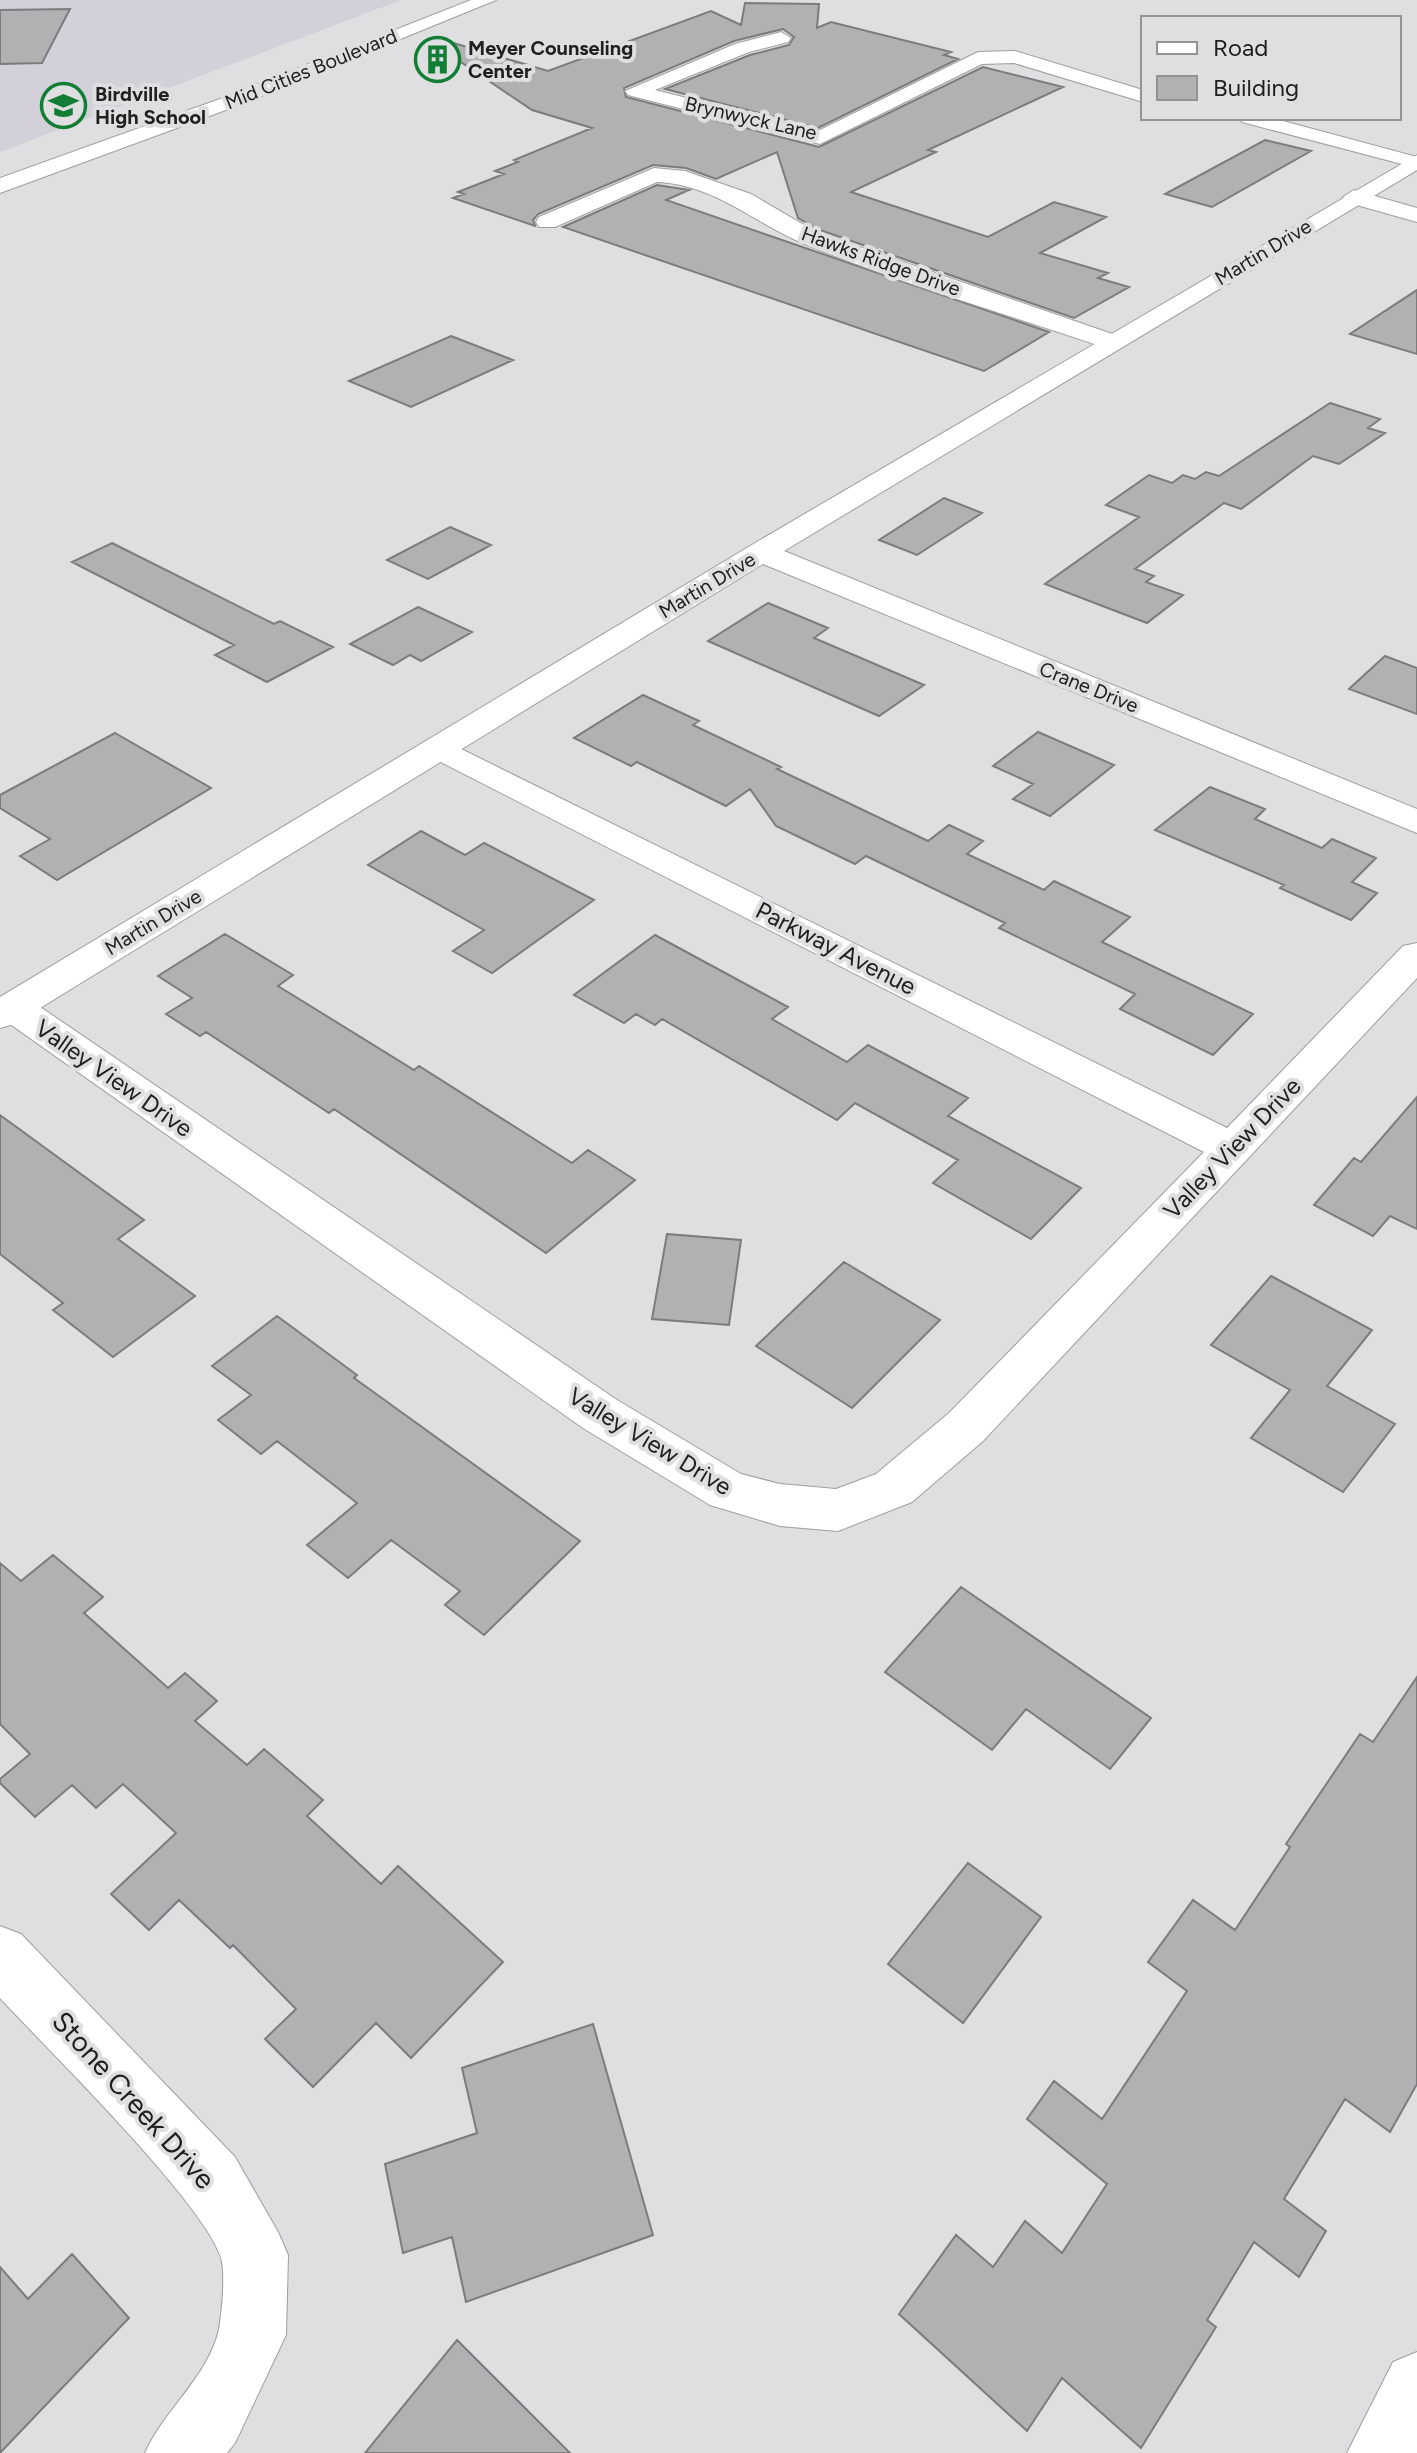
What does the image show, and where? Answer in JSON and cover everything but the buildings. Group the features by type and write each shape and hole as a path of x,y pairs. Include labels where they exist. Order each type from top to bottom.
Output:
{"street":[{"name":"Mid Cities Boulevard","path":"0,186 227,103 487,0"},
{"name":"Brynwyck Lane","path":"781,38 742,48 635,91 820,138 978,58 1015,57 1141,95"},
{"path":"1257,120 1415,162"},
{"path":"27,151 66,162"},
{"name":"Martin Drive","path":"6,1011 761,552 1415,162"},
{"name":"Hawks Ridge Drive","path":"547,222 654,175 677,176 743,199 808,237 1112,342"},
{"path":"1354,197 1417,215"},
{"name":"Crane Drive","path":"761,552 1417,822"},
{"name":"Parkway Avenue","path":"439,748 1232,1148"},
{"name":"Valley View Drive","path":"6,1011 600,1414 728,1491 780,1505 838,1510 894,1488 966,1427 1417,955"},
{"name":"Stone Creek Drive","path":"0,1955 212,2180 255,2255 252,2335 211,2419 180,2453"},
{"path":"1382,2453 1417,2386"}],"shaded area":[{"name":"Birdville High School","path":"0,0 401,0 0,152"}],"place":[{"name":"Meyer Counseling Center","path":"437,60"},
{"name":"Birdville High School","path":"64,105"}]}
